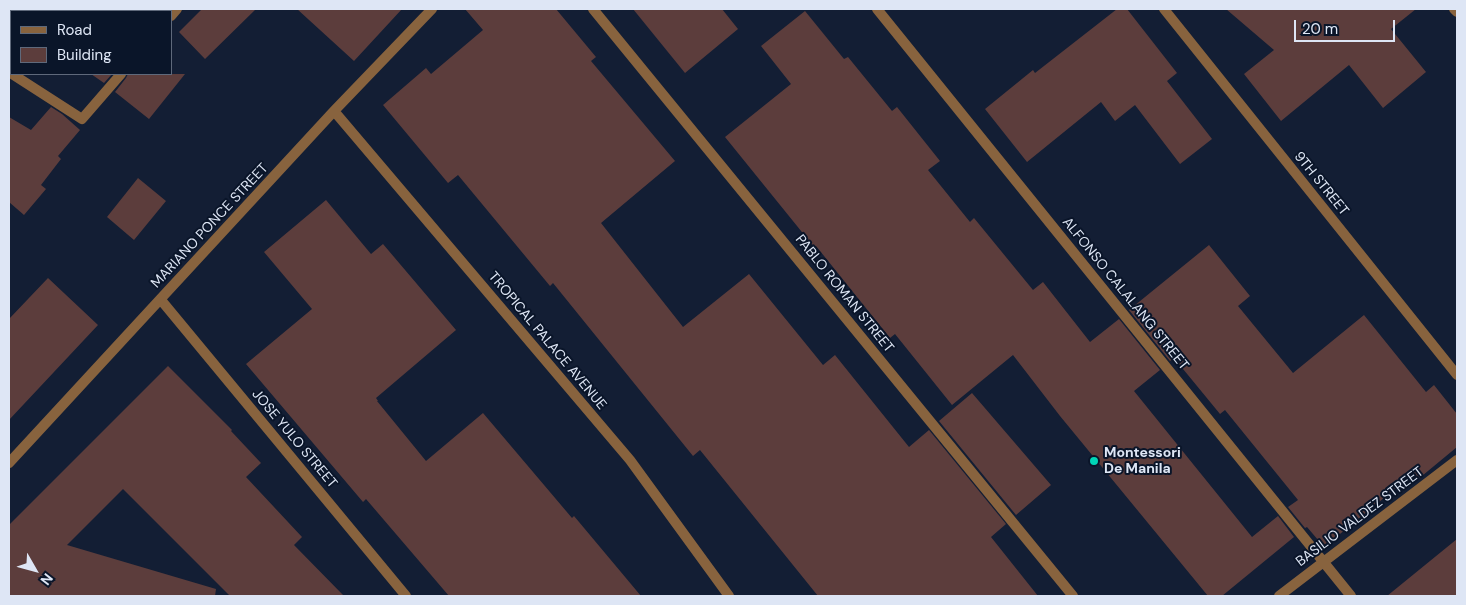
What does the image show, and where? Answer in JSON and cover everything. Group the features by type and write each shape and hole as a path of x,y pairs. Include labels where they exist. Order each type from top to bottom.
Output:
{"street":[{"name":"MARIANO PONCE STREET","path":"9,463 334,111 432,9"},
{"name":"PABLO ROMAN STREET","path":"593,9 1073,596"},
{"name":"ALFONSO CALALANG STREET","path":"877,9 1351,596"},
{"name":"9TH STREET","path":"1164,9 1457,375"},
{"path":"1454,9 1457,12"},
{"path":"14,75 82,119 120,75"},
{"name":"TROPICAL PALACE AVENUE","path":"334,111 630,460 730,596"},
{"name":"JOSE YULO STREET","path":"161,300 406,596"},
{"name":"BASILIO VALDEZ STREET","path":"1279,596 1457,460"}],"building":[{"path":"202,9 256,9 205,59 179,32"},
{"path":"297,9 402,9 354,61"},
{"path":"465,9 556,9 596,57 591,61 675,161 601,223 683,327 749,274 823,365 835,355 909,447 929,430 1006,524 991,537 1038,596 818,596 700,450 693,456 553,283 550,286 458,175 448,183 383,105 426,68 431,74 483,30"},
{"path":"633,9 722,9 738,29 685,73"},
{"path":"1117,9 1127,9 1177,73 1167,81 1212,139 1180,164 1135,105 1115,121 1101,102 1027,162 985,109 1033,70 1035,73"},
{"path":"1226,9 1416,9 1391,29 1426,72 1383,108 1349,65 1281,121 1244,74 1274,50"},
{"path":"805,11 844,59 848,57 892,111 897,107 940,161 928,170 970,222 974,218 1033,290 1043,282 1090,342 1119,319 1160,370 1134,391 1252,537 1278,516 1294,537 1222,596 1208,596 1060,416 1013,355 952,405 895,334 890,338 725,137 791,84 761,46"},
{"path":"185,74 149,119 115,92 128,75"},
{"path":"92,75 111,75 104,83"},
{"path":"51,107 80,130 58,156 61,159 41,185 46,189 24,215 9,202 9,117 31,130"},
{"path":"138,178 166,201 134,240 107,217"},
{"path":"326,200 371,254 383,244 456,330 376,398 377,401 426,461 483,413 572,518 574,516 641,596 449,596 366,499 363,502 246,364 312,309 264,252"},
{"path":"1209,245 1250,296 1238,306 1293,373 1364,315 1426,392 1434,385 1457,414 1457,447 1405,490 1401,484 1324,547 1288,507 1298,500 1225,410 1220,414 1174,358 1170,361 1129,310"},
{"path":"48,278 98,325 9,420 9,319"},
{"path":"168,366 232,430 261,463 246,477 302,537 294,545 344,596 230,596 123,489 67,545 216,589 215,596 9,596 9,525"},
{"path":"972,393 1051,485 1016,515 939,421"},
{"path":"1457,539 1457,596 1387,596"}],"place":[{"name":"Montessori De Manila","path":"1094,461"}]}
